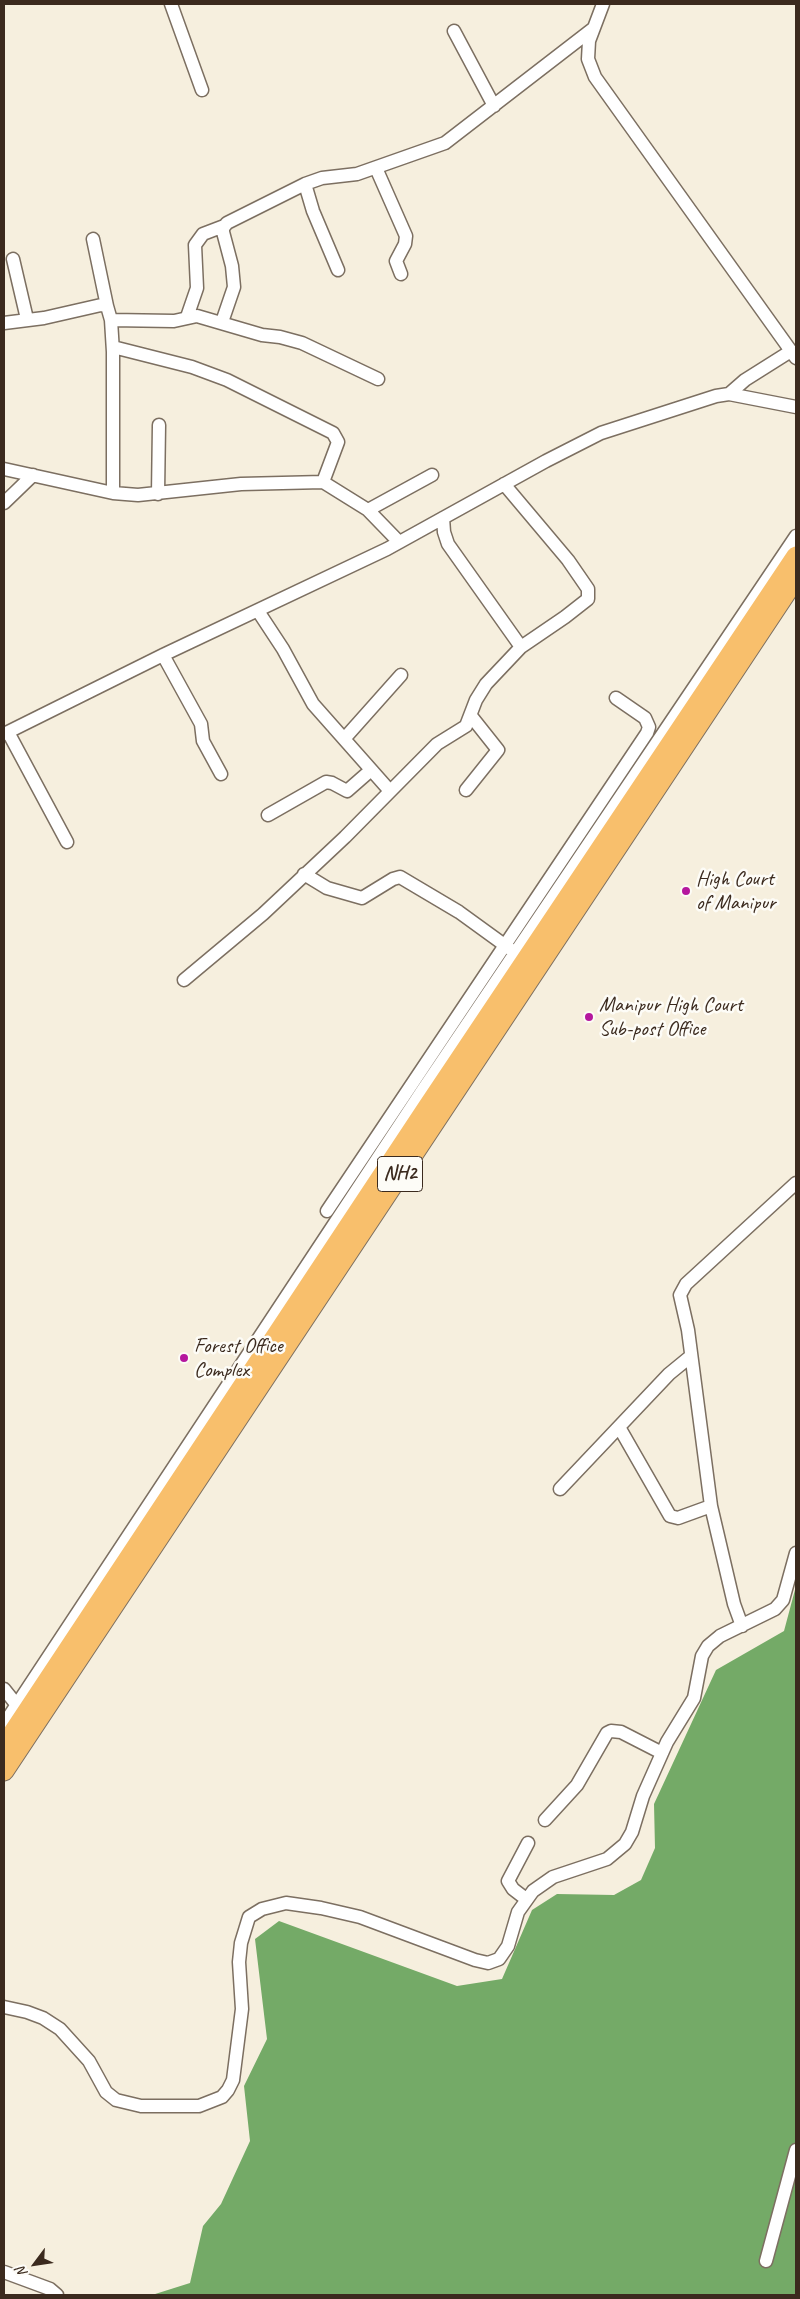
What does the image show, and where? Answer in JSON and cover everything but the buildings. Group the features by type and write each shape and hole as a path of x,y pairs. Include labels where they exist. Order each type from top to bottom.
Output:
{"highway":[{"name":"NH2","path":"4,1746 426,1109 796,556"},
{"name":"NH2","path":"4,1771 796,578"}],"street":[{"path":"171,4 202,90"},
{"path":"603,4 589,41 588,59 595,77 794,354 750,377 729,394"},
{"path":"186,317 197,288 195,244 203,234 224,226 305,184 322,178 357,174 445,143 594,28"},
{"path":"454,31 494,106"},
{"path":"376,168 406,236 405,244 396,261 401,274"},
{"path":"305,184 313,211 338,270"},
{"path":"222,322 232,295 234,279 223,232 224,226"},
{"path":"93,238 111,320 113,347 113,493"},
{"path":"13,259 27,319"},
{"path":"4,323 44,318 101,305 107,306"},
{"path":"111,320 174,321 197,316 262,335 280,337 302,343 378,379"},
{"path":"113,347 192,367 226,380 333,433 338,442 323,482"},
{"path":"67,842 6,733 163,655 399,542 601,433 716,396 729,394 796,406"},
{"path":"158,494 159,425"},
{"path":"4,469 113,493 158,494 241,484 323,482 368,510 399,542"},
{"path":"4,503 32,475"},
{"path":"368,510 432,476"},
{"path":"184,980 263,914 437,744 466,726 486,684 520,647 588,599 589,595 580,577 554,542 504,484"},
{"path":"443,518 444,532 448,544 520,647"},
{"path":"4,1724 516,953 796,536"},
{"path":"258,611 283,649 313,704 390,792"},
{"path":"163,655 201,724 203,741 221,774"},
{"path":"344,739 402,675"},
{"path":"327,1211 647,733 649,723 645,718 616,698"},
{"path":"466,790 498,750 470,716"},
{"path":"268,815 326,782 347,791 371,770"},
{"path":"304,874 326,888 362,898 393,879 400,877 459,912 516,953"},
{"path":"742,1626 734,1604 712,1506 691,1356 680,1298 683,1288 796,1183"},
{"path":"560,1489 670,1374 691,1356"},
{"path":"619,1427 670,1516 678,1518 712,1506"},
{"path":"4,2007 27,2012 52,2023 89,2061 106,2092 116,2100 141,2106 199,2106 222,2097 233,2080 242,2009 240,1952 243,1930 252,1914 262,1909 286,1903 308,1905 360,1917 476,1960 488,1963 499,1959 505,1952 518,1912 526,1899 542,1883 552,1876 595,1864 617,1852 625,1844 632,1832 643,1796 662,1753 672,1732 694,1698 702,1656 708,1646 720,1636 775,1609 783,1600 796,1553"},
{"path":"4,1689 16,1704"},
{"path":"545,1820 577,1785 607,1733 612,1731 621,1732 662,1753"},
{"path":"526,1899 513,1889 508,1881 528,1843"},
{"path":"766,2261 796,2150"},
{"path":"4,2272 50,2289 57,2295"}],"green space":[{"path":"796,1586 796,2295 152,2295 190,2283 203,2226 221,2204 250,2141 244,2086 267,2039 255,1939 279,1921 457,1986 502,1979 532,1910 557,1894 614,1895 641,1880 655,1848 654,1804 716,1670 784,1631"}],"place":[{"name":"High Court of Manipur","path":"686,891"},
{"name":"Manipur High Court Sub-post Office","path":"589,1017"},
{"name":"Forest Office Complex","path":"184,1358"}]}
